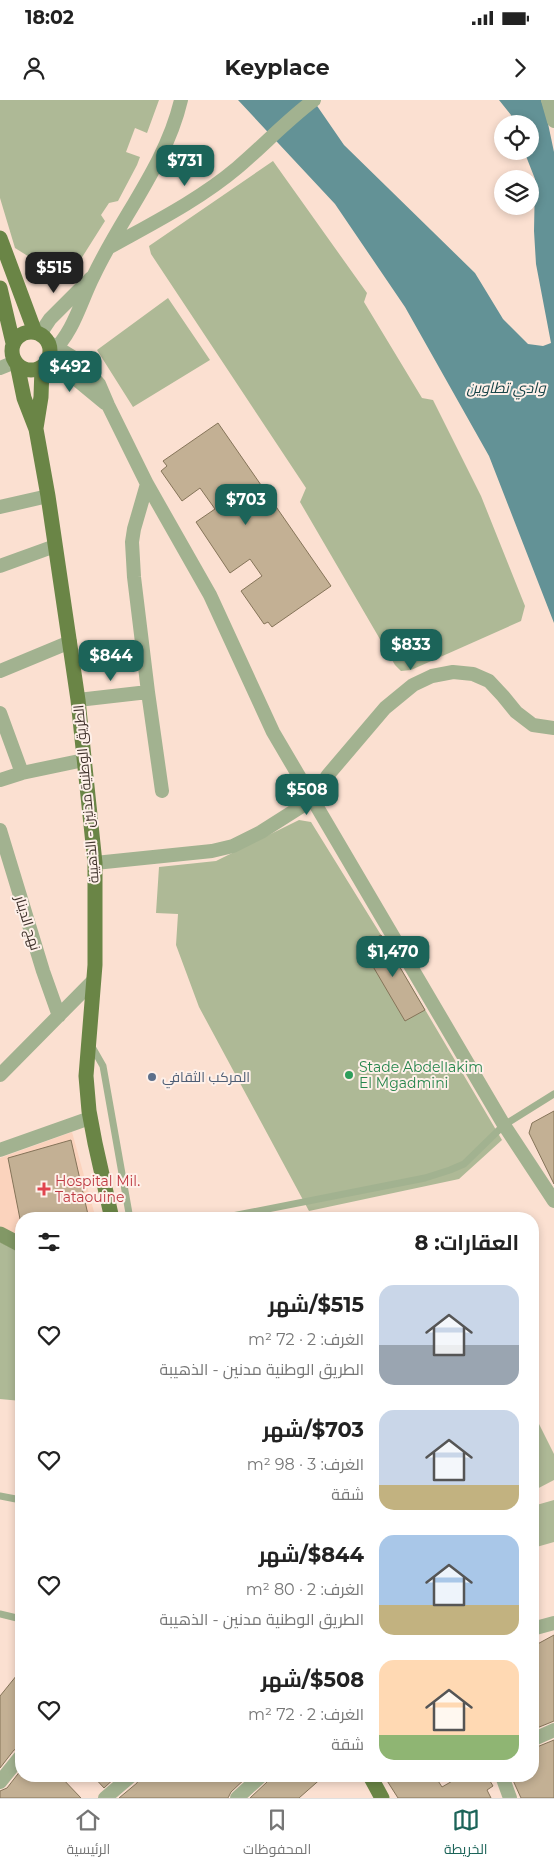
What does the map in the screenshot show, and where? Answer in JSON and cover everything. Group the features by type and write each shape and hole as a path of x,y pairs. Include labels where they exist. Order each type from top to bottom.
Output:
{"main road":[{"name":"الطريق الوطنية مدنين - الذهيبة","path":"0,238 46,348 36,429"},
{"path":"0,288 13,342"},
{"path":"24,332 46,348 31,370 21,368 16,363 11,349 16,338 24,332"},
{"name":"الطريق الوطنية مدنين - الذهيبة","path":"16,363 24,398 36,429 48,496 78,700 95,863 94,980 86,1076 90,1118 110,1212"},
{"path":"0,1234 15,1242"},
{"path":"373,1782 382,1798"}],"street":[{"path":"46,348 76,317 93,276 160,157 181,100"},
{"path":"109,247 174,211 222,180 314,100"},
{"path":"548,100 554,121"},
{"path":"93,276 50,319 46,348 65,370 108,406 147,484 210,595 273,732 504,1125 554,1201"},
{"path":"0,368 16,363"},
{"path":"147,484 132,542 134,577 162,791"},
{"path":"0,508 48,496"},
{"path":"0,566 55,546"},
{"path":"0,671 70,642"},
{"path":"95,863 212,851 233,846 261,832 314,799 328,775 386,708 412,685 432,676 453,672 473,674 489,682 516,712 533,725 554,728"},
{"path":"78,700 148,692"},
{"path":"0,713 22,774"},
{"path":"0,780 84,760"},
{"name":"نهج الدينار","path":"0,830 43,971 59,1016"},
{"path":"0,1075 94,980"},
{"path":"0,1150 90,1118"},
{"path":"539,1627 554,1623"},
{"path":"539,1737 554,1730"},
{"path":"0,1782 15,1763"},
{"path":"105,1798 124,1782"},
{"path":"237,1798 254,1782"},
{"path":"504,1782 510,1798"}],"lane":[{"path":"88,1041 103,1066 129,1212"},
{"path":"253,1212 425,1178 450,1170 464,1164 504,1125 554,1094"},
{"path":"0,1496 15,1499"},
{"path":"0,1614 15,1618"}],"shaded area":[{"name":"Hospital Mil. Tataouine","path":"72,1132 94,1212 15,1212 15,1234 0,1226 0,1158"}],"green space":[{"path":"0,100 159,100 147,133 135,128 126,152 140,157 137,165 118,201 109,203 101,215 105,221 74,270 31,258 15,248 0,198"},
{"path":"273,161 367,293 364,302 422,398 433,400 481,496 525,606 521,621 411,670 401,671 395,665 300,502 306,488 151,254 149,246"},
{"path":"168,298 210,360 133,407 97,350"},
{"name":"Stade Abdelاakim El Mgadmini","path":"299,820 311,822 381,935 502,1140 459,1179 309,1211 199,1007 176,945 178,914 156,913 159,867 216,861"},
{"path":"0,1242 15,1250 15,1400 0,1399"},
{"path":"539,1424 554,1454 554,1480 539,1488"},
{"path":"554,1500 554,1542 539,1546 539,1504"}],"water":[{"name":"وادي تطاوين","path":"238,100 313,100 344,145 475,273 503,319 528,344 543,346 551,343 536,264 534,215 539,215 539,170 531,170 528,160 539,160 539,115 511,115 499,100 541,100 554,152 554,623 489,456 405,307 335,204"}],"building":[{"path":"218,423 331,586 272,627 268,622 264,624 241,591 262,576 250,559 230,573 196,522 215,509 200,488 182,501 161,471 167,466 163,461"},
{"path":"381,935 425,1010 405,1021 361,946"},
{"path":"554,1111 554,1184 529,1133 532,1123"},
{"name":"Hospital Mil. Tataouine","path":"71,1140 87,1212 19,1212 8,1158"},
{"path":"554,1635 554,1721 539,1727 539,1643"},
{"path":"15,1677 15,1750 0,1768 0,1696"},
{"path":"554,1740 554,1798 521,1798 514,1782 539,1782 539,1746"},
{"path":"15,1778 15,1782 66,1782 81,1798 0,1798 0,1791 7,1788"},
{"path":"98,1782 110,1782 104,1788"},
{"path":"242,1782 231,1792 228,1798 119,1798 137,1783"},
{"path":"267,1782 317,1782 299,1798 250,1798"},
{"path":"388,1782 439,1782 442,1787 451,1782 491,1782 493,1786 487,1790 491,1798 398,1798"}],"place":[{"name":"Stade Abdelاakim El Mgadmini","path":"349,1075"},
{"name":"المركب الثقافي","path":"152,1077"},
{"name":"Hospital Mil. Tataouine","path":"44,1189"}]}
